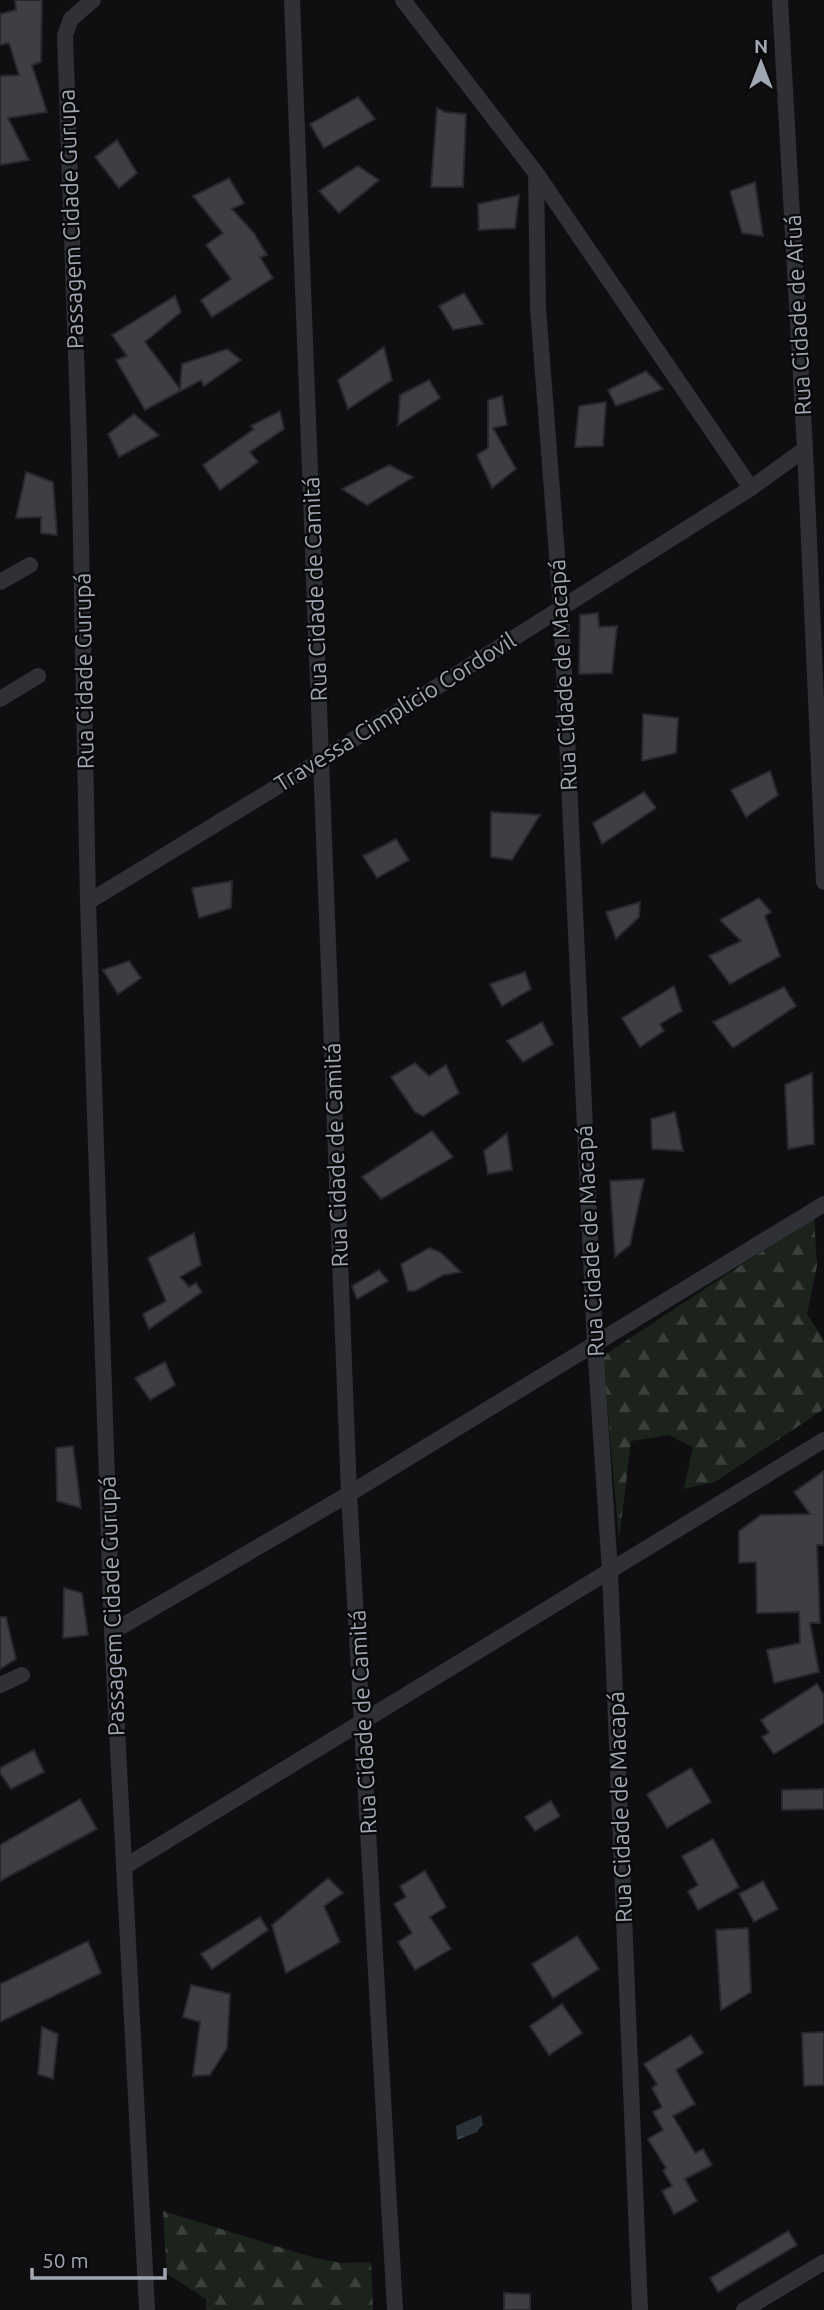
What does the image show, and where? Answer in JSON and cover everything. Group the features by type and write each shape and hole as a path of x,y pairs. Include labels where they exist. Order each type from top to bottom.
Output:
{"street":[{"name":"Rua Cidade de Camitá","path":"292,0 349,1494 395,2310"},
{"path":"403,0 536,173 751,488"},
{"name":"Rua Cidade de Afuá","path":"780,0 805,449 824,882"},
{"name":"Passagem Cidade Gurupa","path":"79,440 65,35 71,19 88,3"},
{"name":"Rua Cidade de Macapá","path":"536,173 538,308 561,608 595,1344 610,1572 640,2310"},
{"name":"Rua Cidade Gurupá","path":"79,440 88,902"},
{"name":"Travessa Cimplicio Cordovil","path":"88,902 321,760 751,488 805,449"},
{"path":"0,582 30,565"},
{"path":"0,699 38,676"},
{"name":"Passagem Cidade Gurupá","path":"88,902 112,1632 147,2310"},
{"path":"112,1632 349,1494 824,1204"},
{"path":"124,1867 363,1718 610,1572 824,1440"},
{"path":"0,1685 22,1675"},
{"path":"744,2310 824,2262"}],"green space":[{"path":"814,1217 817,1266 807,1314 824,1340 824,1409 715,1482 684,1489 693,1447 669,1435 631,1441 619,1540 603,1356"},
{"path":"163,2211 315,2258 342,2263 371,2262 373,2310 206,2310 206,2299 167,2274"}],"water":[{"path":"481,2115 483,2124 477,2132 457,2140 456,2126"}],"building":[{"path":"15,0 42,0 41,62 32,65 47,112 8,118 29,160 0,165 0,76 19,75 9,43 0,45 0,14 16,10"},
{"path":"358,97 375,119 324,148 310,124"},
{"path":"437,108 445,112 466,114 463,187 431,187"},
{"path":"117,140 137,173 119,188 95,157"},
{"path":"358,166 379,180 339,213 319,191"},
{"path":"229,178 244,203 232,209 254,233 267,255 260,257 273,278 212,317 201,300 231,279 206,245 223,233 193,196"},
{"path":"755,182 763,236 742,233 730,191"},
{"path":"519,195 515,228 479,230 478,204"},
{"path":"464,293 483,324 453,330 439,306"},
{"path":"175,296 181,312 145,342 180,389 182,364 227,349 241,360 204,386 201,380 145,410 116,360 127,356 112,335"},
{"path":"384,347 392,380 348,409 338,380"},
{"path":"646,371 663,389 616,406 608,390"},
{"path":"429,380 440,398 398,425 400,395"},
{"path":"502,396 507,425 493,428 516,469 492,488 477,455 488,448 488,400"},
{"path":"606,402 603,446 575,447 579,406"},
{"path":"280,411 284,429 250,452 258,462 220,490 203,465 254,429 251,426"},
{"path":"134,414 159,435 119,457 108,434"},
{"path":"389,465 413,477 367,505 342,489"},
{"path":"26,472 53,482 57,535 41,533 41,517 16,518"},
{"path":"598,613 599,627 617,626 612,673 579,674 580,615"},
{"path":"643,714 678,718 676,753 642,761"},
{"path":"770,771 778,795 746,817 731,790"},
{"path":"644,792 656,808 602,844 593,823"},
{"path":"491,812 540,815 512,860 491,857"},
{"path":"396,839 409,860 377,878 363,856"},
{"path":"232,881 231,908 199,918 192,888"},
{"path":"759,898 771,912 765,916 780,956 730,984 709,956 741,941 720,920"},
{"path":"640,902 639,917 616,939 606,912"},
{"path":"129,961 141,978 118,994 103,970"},
{"path":"525,972 531,989 502,1006 490,984"},
{"path":"674,986 682,1011 660,1024 664,1031 640,1047 622,1018"},
{"path":"784,987 796,1006 733,1048 713,1022"},
{"path":"542,1022 553,1044 523,1062 507,1041"},
{"path":"415,1063 429,1076 446,1065 459,1093 423,1116 415,1112 391,1077"},
{"path":"812,1073 814,1144 788,1149 785,1085"},
{"path":"675,1112 683,1151 652,1149 651,1119"},
{"path":"432,1131 453,1157 381,1199 362,1177"},
{"path":"507,1133 512,1170 488,1174 484,1151"},
{"path":"644,1179 630,1245 615,1257 610,1181"},
{"path":"194,1233 201,1265 180,1277 189,1287 196,1283 202,1292 149,1329 143,1314 166,1301 148,1258"},
{"path":"429,1248 440,1252 461,1272 443,1275 415,1291 408,1291 401,1264"},
{"path":"379,1270 388,1281 357,1299 352,1286"},
{"path":"165,1362 175,1385 150,1400 135,1378"},
{"path":"73,1446 81,1508 57,1501 56,1448"},
{"path":"824,1471 824,1545 817,1545 820,1623 810,1623 819,1672 774,1683 767,1650 800,1643 799,1612 757,1613 756,1562 739,1563 739,1531 761,1515 810,1514 794,1492"},
{"path":"64,1588 82,1593 88,1635 63,1638"},
{"path":"0,1617 6,1617 16,1659 0,1669"},
{"path":"817,1684 824,1695 824,1723 774,1754 762,1737 769,1733 761,1720"},
{"path":"34,1750 44,1772 11,1789 0,1773 0,1768"},
{"path":"691,1768 711,1802 667,1828 647,1794"},
{"path":"824,1789 824,1809 782,1810 782,1790"},
{"path":"80,1799 97,1829 0,1881 0,1845"},
{"path":"551,1801 560,1816 535,1831 525,1817"},
{"path":"713,1839 739,1887 698,1910 688,1891 698,1885 682,1856"},
{"path":"425,1871 446,1907 430,1917 451,1949 415,1970 398,1942 412,1933 394,1904 406,1897 400,1886"},
{"path":"328,1878 343,1893 324,1906 340,1942 286,1973 272,1925"},
{"path":"763,1881 778,1909 754,1922 739,1894"},
{"path":"260,1917 268,1930 212,1969 201,1954"},
{"path":"748,1928 751,1992 721,2010 716,1930"},
{"path":"577,1936 599,1969 553,1998 532,1964"},
{"path":"88,1941 101,1973 0,2022 0,1984"},
{"path":"191,1985 230,1994 227,2048 210,2075 193,2076 200,2022 183,2017"},
{"path":"562,2004 582,2033 549,2055 530,2026"},
{"path":"42,2027 58,2034 53,2079 38,2074"},
{"path":"824,2032 824,2085 804,2086 802,2033"},
{"path":"691,2035 703,2053 676,2070 695,2104 673,2116 695,2153 703,2149 712,2165 685,2179 697,2201 674,2214 662,2191 672,2186 663,2170 666,2168 648,2139 663,2130 653,2112 662,2107 652,2088 657,2084 644,2064"},
{"path":"788,2231 797,2245 718,2292 710,2278"},
{"path":"504,2293 530,2294 530,2310 504,2310"}]}
